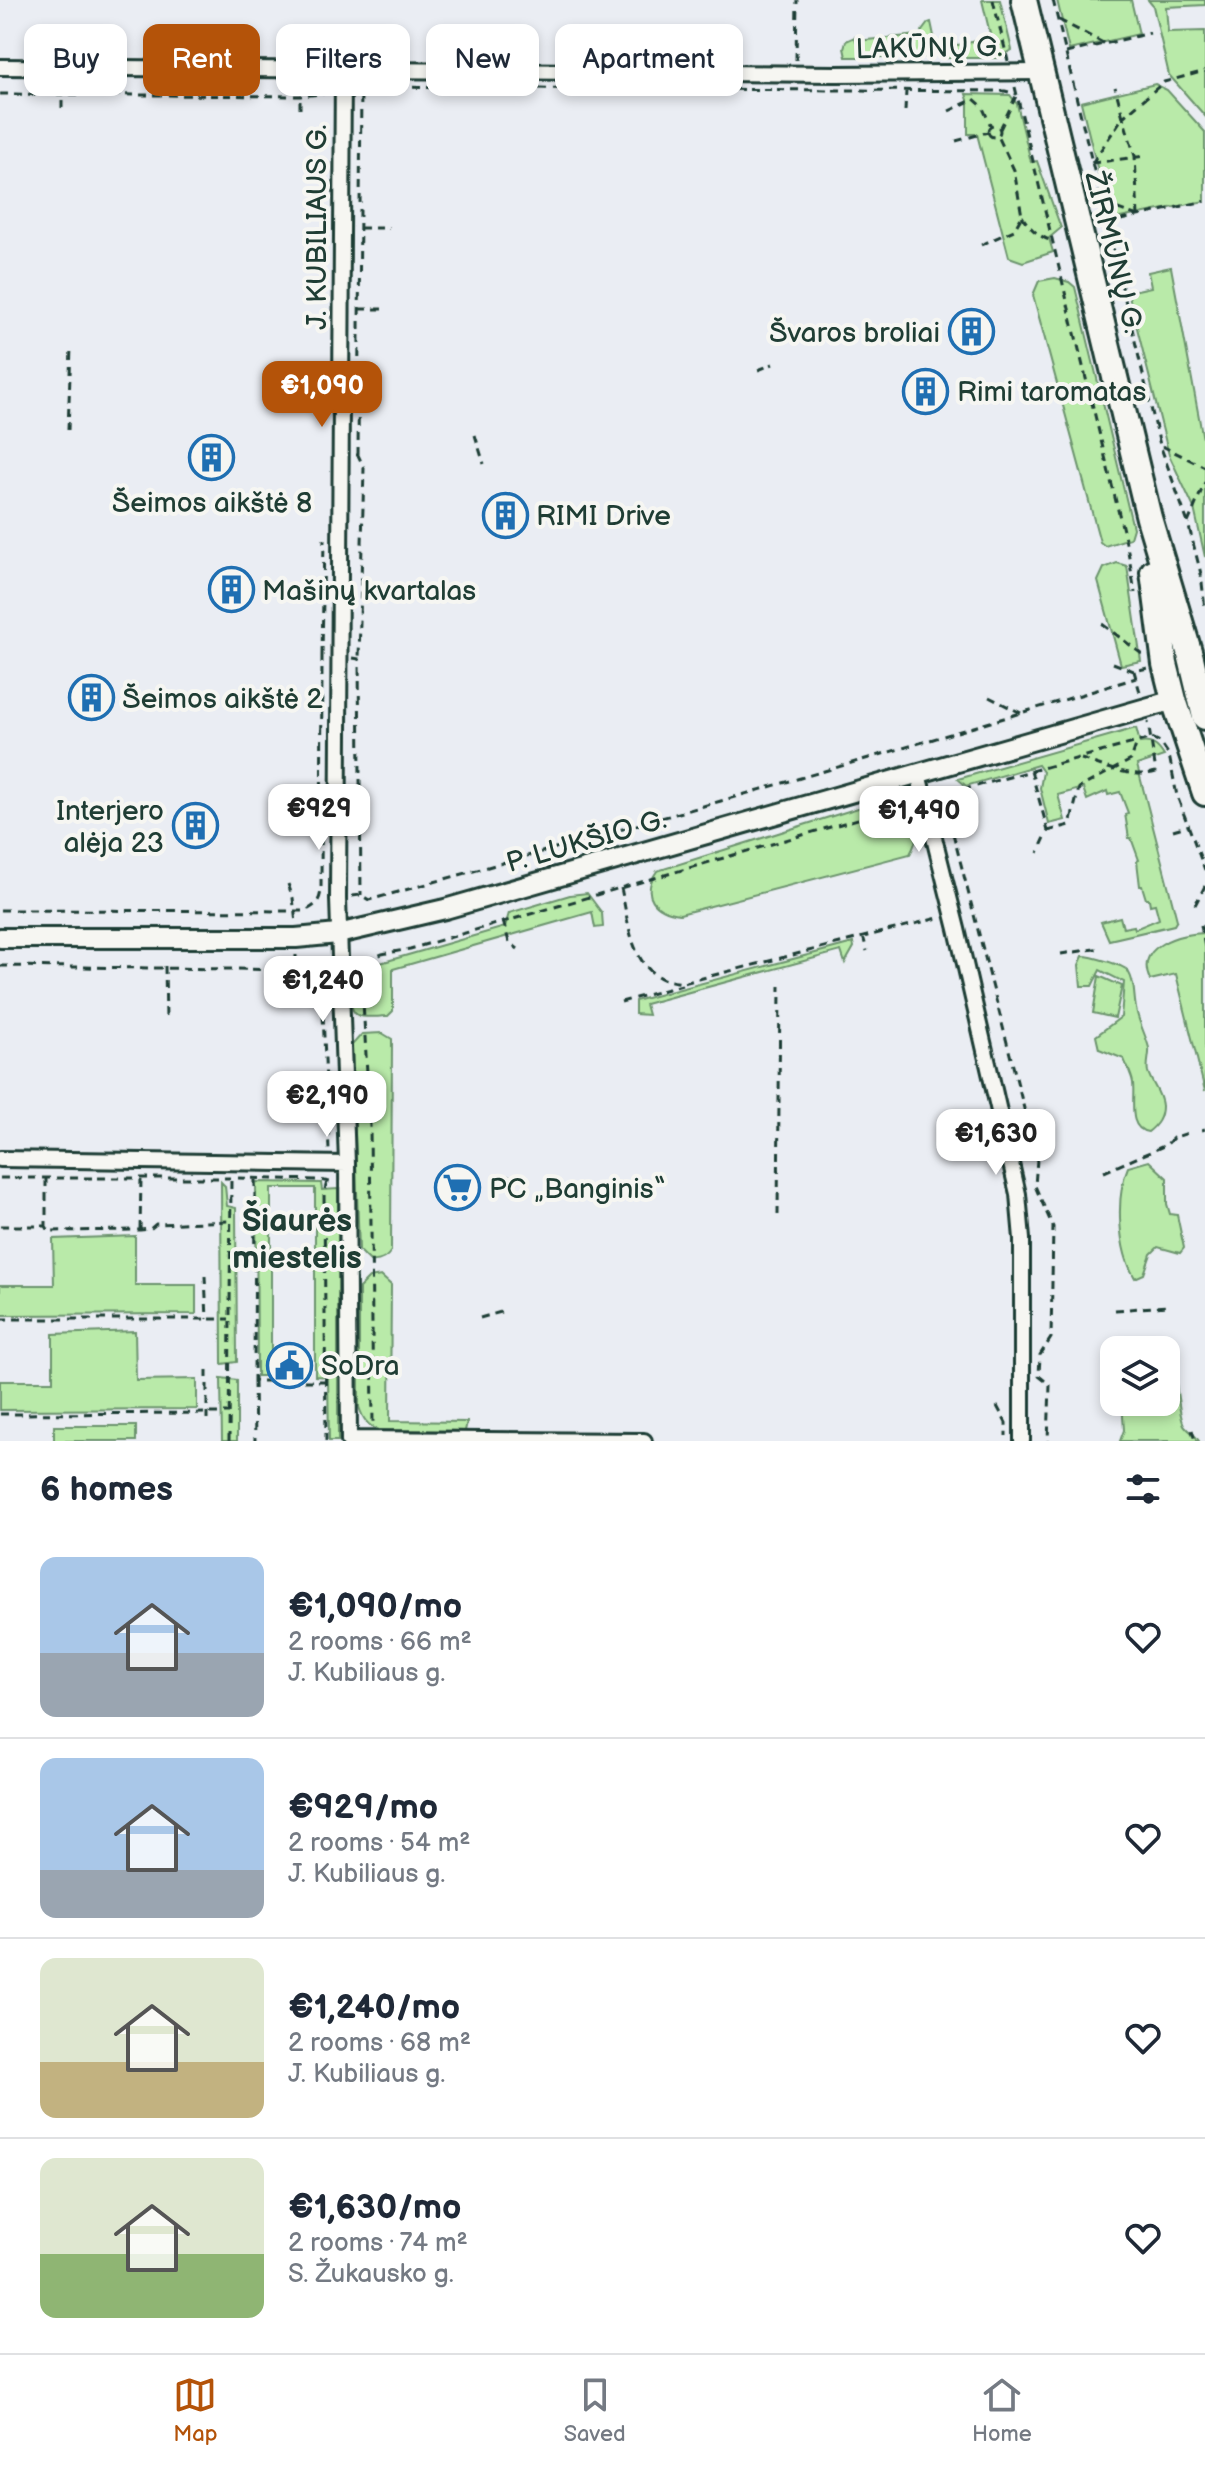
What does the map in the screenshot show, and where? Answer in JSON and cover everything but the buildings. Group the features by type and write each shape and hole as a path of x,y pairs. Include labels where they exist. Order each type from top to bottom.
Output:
{"main road":[{"name":"ŽIRMŪNŲ G.","path":"1024,0 1149,518 1205,717"},
{"name":"ŽIRMŪNŲ G.","path":"1149,518 1165,664 1205,793"},
{"path":"1174,700 1200,693"}],"street":[{"name":"LAKŪNŲ G.","path":"0,67 276,68"},
{"name":"LAKŪNŲ G.","path":"410,69 796,74 1042,72"},
{"name":"J. KUBILIAUS G.","path":"343,96 338,934 347,1164 349,1440"},
{"name":"P. LUKŠIO G.","path":"0,938 220,940 338,934 445,909 1174,700"},
{"path":"918,774 917,802 954,915 1018,1194 1022,1239 1022,1441"},
{"path":"0,1159 347,1164"},
{"path":"349,1440 644,1441"}],"path":[{"path":"796,74 797,0"},
{"path":"993,0 1128,551 1135,597"},
{"path":"1053,0 1160,445 1188,523 1201,574 1205,609"},
{"path":"1058,20 1105,44"},
{"path":"1066,53 1150,33"},
{"path":"1092,163 1123,117 1164,82 1205,71"},
{"path":"410,86 1005,91 1017,94"},
{"path":"1115,87 1135,156 1138,216"},
{"path":"905,111 906,91"},
{"path":"973,91 974,99 982,106 991,126"},
{"path":"0,94 24,94"},
{"path":"1017,94 998,136 1014,170 1022,216 1038,235 1054,241"},
{"path":"127,95 276,96"},
{"path":"62,96 62,108"},
{"path":"300,96 300,109"},
{"path":"358,455 361,96"},
{"path":"949,111 974,99"},
{"path":"991,126 1000,129"},
{"path":"956,141 988,132 991,126"},
{"path":"988,132 991,136 998,136"},
{"path":"1092,163 1145,156"},
{"path":"1107,223 1127,221 1205,201"},
{"path":"1102,203 1138,216"},
{"path":"981,245 1014,230 1022,216"},
{"path":"360,228 389,228"},
{"path":"360,309 388,309"},
{"path":"68,430 71,347"},
{"path":"758,370 773,364"},
{"path":"475,435 484,464"},
{"path":"1160,445 1205,467"},
{"path":"1188,523 1205,482"},
{"path":"1102,624 1146,657"},
{"path":"1113,663 1134,671 1147,668 1143,642"},
{"path":"358,749 361,895 369,900 627,829 1021,713 1136,678 1134,671"},
{"path":"989,697 1021,713"},
{"path":"1077,758 1145,775 1156,772 1151,751 1152,738"},
{"path":"0,966 165,966 308,970 318,974 361,966 368,959 382,954 410,949 917,802 1152,738 1160,742 1169,755 1177,796 1205,870"},
{"path":"1048,831 1070,825 1079,788 1131,760 1137,742"},
{"path":"0,910 305,911 320,901 322,748"},
{"path":"1031,771 1048,831 1038,853"},
{"path":"1173,830 1190,825"},
{"path":"1195,905 1205,886"},
{"path":"621,887 634,948 646,965 662,979 683,983"},
{"path":"621,1002 683,983 954,915"},
{"path":"503,921 509,942 518,949"},
{"path":"1201,925 1205,948"},
{"path":"863,936 867,951"},
{"path":"1061,954 1101,948"},
{"path":"165,966 166,1019"},
{"path":"361,966 372,1180 373,1426"},
{"path":"318,974 322,991 329,1149"},
{"path":"778,1215 780,986"},
{"path":"1104,1172 1188,1133"},
{"path":"505,1177 517,1177"},
{"path":"0,1178 231,1178 328,1181 333,1186 372,1180"},
{"path":"140,1230 141,1178"},
{"path":"229,1441 231,1178"},
{"path":"46,1179 46,1226 49,1231 140,1230 150,1229 156,1224 230,1221"},
{"path":"255,1179 255,1441"},
{"path":"326,1441 324,1193 328,1181"},
{"path":"0,1226 46,1226"},
{"path":"205,1276 207,1319"},
{"path":"1115,1310 1167,1306"},
{"path":"480,1318 501,1312"},
{"path":"0,1319 229,1319"},
{"path":"207,1370 207,1419"},
{"path":"254,1381 326,1381"},
{"path":"997,1406 1006,1423 1006,1441"},
{"path":"0,1414 229,1413"},
{"path":"1192,1430 1195,1441"}],"green space":[{"path":"982,0 1000,0 1012,50 997,58 943,58 945,51 953,46 991,38"},
{"path":"1057,0 1131,0 1139,34 1069,50"},
{"path":"1148,0 1205,0 1205,5 1166,7 1168,32 1205,31 1205,116 1169,75 1153,6"},
{"path":"931,22 934,36 927,57 846,57 846,41 855,37 856,41 919,35"},
{"path":"1155,84 1167,90 1205,132 1205,201 1110,220 1081,102"},
{"path":"966,94 1010,95 1017,104 1031,162 1037,161 1061,228 1049,238 1053,252 1023,262 1009,257 977,134 968,134"},
{"path":"1171,267 1205,450 1205,557 1194,508 1169,455 1128,292 1151,287 1148,272"},
{"path":"1055,278 1075,287 1133,528 1130,538 1105,546 1100,542 1033,295 1039,281"},
{"path":"1117,563 1127,566 1141,661 1121,665 1098,581 1104,568"},
{"path":"1136,728 1140,743 1154,745 1164,756 1137,765 1177,920 1174,925 1109,940 1101,922 1120,917 1123,928 1134,926 1135,929 1159,919 1155,904 1150,905 1140,886 1139,860 1129,838 1125,814 1128,813 1120,792 1108,795 1107,791 1087,800 1083,788 1058,795 1065,820 1049,824 1040,788 1043,772 1038,765 966,786 958,779"},
{"path":"890,798 899,798 910,804 916,835 910,854 680,914 657,905 650,894 657,871"},
{"path":"587,893 602,913 603,927 595,928 592,912 393,969 393,1011 388,1016 365,1017 352,1008 350,978 365,972 370,966 505,927 509,913"},
{"path":"1205,933 1205,1091 1176,974 1150,980 1147,968 1148,958 1162,944"},
{"path":"853,943 854,947 845,963 841,951 645,1004 648,1015 635,1014 635,1001"},
{"path":"1083,956 1120,966 1131,976 1137,1013 1149,1048 1148,1072 1162,1106 1158,1121 1148,1132 1141,1130 1135,1120 1133,1083 1124,1059 1099,1049 1096,1036 1121,1017 1124,982 1100,970 1092,986 1081,986 1079,965"},
{"path":"1099,976 1122,986 1115,1018 1093,1013"},
{"path":"382,1033 392,1039 391,1251 382,1259 370,1261 359,1250 352,1045 362,1034"},
{"path":"1149,1161 1167,1178 1167,1204 1170,1214 1177,1215 1184,1248 1180,1253 1158,1247 1151,1254 1144,1274 1135,1278 1122,1238 1121,1193 1128,1167"},
{"path":"221,1182 225,1186 227,1206 236,1208 237,1362 222,1364"},
{"path":"256,1182 321,1183 322,1190 338,1189 338,1441 329,1441 328,1377 315,1376 315,1188 271,1188 271,1376 257,1376"},
{"path":"135,1236 135,1285 196,1285 196,1314 0,1315 0,1285 54,1285 53,1239"},
{"path":"381,1276 391,1285 390,1421 467,1422 465,1431 378,1430 364,1418 359,1407 359,1288 369,1278"},
{"path":"135,1331 136,1380 197,1379 197,1409 0,1410 0,1381 53,1381 53,1334"},
{"path":"221,1378 237,1380 237,1441 222,1441"},
{"path":"1180,1408 1185,1426 1199,1441 1120,1441 1124,1430 1123,1416 1180,1416"},
{"path":"54,1426 136,1426 136,1441 54,1441"}],"place":[{"name":"Švaros broliai","path":"971,332"},
{"name":"Rimi taromatas","path":"926,391"},
{"name":"Šeimos aikštė 8","path":"212,457"},
{"name":"RIMI Drive","path":"505,515"},
{"name":"Mašinų kvartalas","path":"231,590"},
{"name":"Šeimos aikštė 2","path":"91,698"},
{"name":"Interjero alėja 23","path":"195,826"},
{"name":"PC „Banginis“","path":"458,1188"},
{"name":"SoDra","path":"290,1365"}],"district":[{"name":"Šiaurės miestelis","path":"297,1238"}]}
